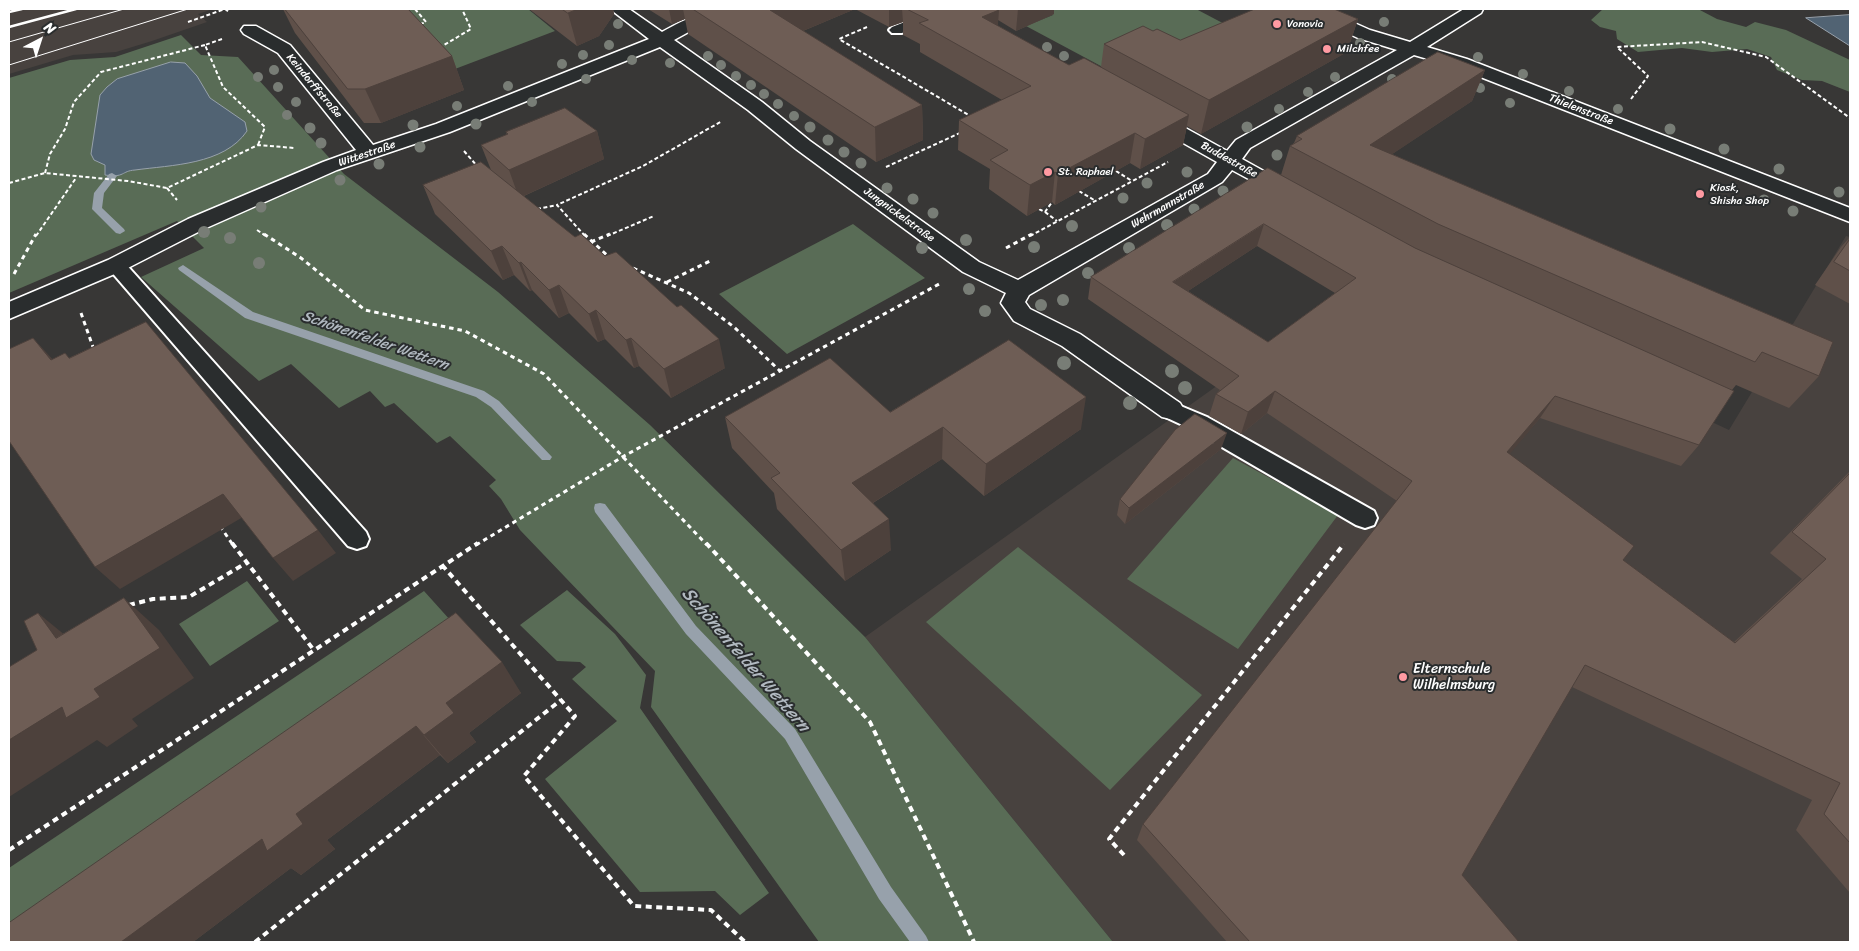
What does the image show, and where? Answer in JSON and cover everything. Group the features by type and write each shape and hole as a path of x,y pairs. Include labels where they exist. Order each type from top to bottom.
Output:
{"street":[{"name":"Jungnickelstraße","path":"618,9 755,106 854,182 971,267 1019,290"},
{"name":"Wittestraße","path":"15,308 116,265 196,224 330,166 443,128 661,40 688,25 729,9"},
{"name":"Thielenstraße","path":"1310,9 1364,34 1461,63 1850,216"},
{"name":"Wehrmannstraße","path":"1019,290 1215,178 1243,144 1411,49 1475,9"},
{"name":"Keindorffstraße","path":"250,30 284,49 369,152"},
{"name":"Buddestraße","path":"1134,107 1308,204"},
{"path":"1019,290 1013,303 1022,315 1071,340 1171,410"}],"lane":[{"path":"897,30 961,10"},
{"path":"116,265 357,539"},
{"path":"1171,410 1199,423 1364,518"}],"path":[{"path":"188,22 225,9 250,30"},
{"path":"415,9 426,22 417,25"},
{"path":"438,49 471,30 462,9"},
{"path":"874,24 839,39 974,118"},
{"path":"45,174 50,154 66,129 74,102 101,72 205,45 250,30"},
{"path":"1628,102 1648,76 1617,47 1702,42 1766,57 1850,118"},
{"path":"205,45 213,68 223,87 265,127 258,145"},
{"path":"535,209 557,205 627,174 726,119 755,106"},
{"path":"443,128 481,170"},
{"path":"854,182 966,131"},
{"path":"9,850 442,565 624,456 1094,200 1202,144"},
{"path":"9,183 45,174 85,179 128,181 167,188 258,145 316,150 330,166"},
{"path":"1116,170 1133,181"},
{"path":"15,308 9,282 37,233 76,178"},
{"path":"1079,191 1094,200"},
{"path":"1044,212 1052,202"},
{"path":"557,205 591,242 612,258"},
{"path":"1039,209 1057,220"},
{"path":"229,210 243,222 301,258 365,310 465,331 544,374 778,620 870,722 974,942"},
{"path":"591,242 654,216"},
{"path":"667,282 710,261"},
{"path":"628,266 689,293 734,327 781,372"},
{"path":"59,289 88,320 90,346 97,353"},
{"path":"1124,855 1109,839 1364,518"},
{"path":"218,522 246,563 313,649"},
{"path":"126,606 152,599 189,597 246,563"},
{"path":"442,565 575,716 524,776 634,906 711,910 745,942"},
{"path":"255,942 561,700"}],"shaded area":[{"path":"9,9 213,9 198,14 207,22 152,41 116,52 73,55 9,74"},
{"path":"1846,236 1850,237 1850,942 1113,942 865,637 1382,268 1729,430"}],"green space":[{"path":"391,9 528,9 555,31 397,91"},
{"path":"1043,9 1196,9 1234,29 1112,72 1026,26 1053,15"},
{"path":"1603,9 1698,9 1717,19 1746,27 1755,22 1786,30 1850,60 1850,92 1822,81 1802,80 1777,70 1771,57 1747,49 1712,52 1682,48 1638,52 1617,39 1616,31 1600,27 1591,20"},
{"path":"181,35 201,55 238,57 344,174 498,292 650,425 865,637 1113,942 819,942 651,707 655,671 520,530 501,499 489,486 496,480 450,436 437,443 394,403 385,407 370,391 339,408 291,364 259,381 141,277 204,248 177,221 9,293 9,78 70,60 115,57"},
{"path":"853,224 925,278 787,354 719,294"},
{"path":"1233,458 1338,515 1238,649 1127,579"},
{"path":"1018,547 1202,695 1110,790 926,622"},
{"path":"247,581 279,621 210,666 179,624"},
{"path":"567,590 615,634 646,675 640,708 769,893 740,915 715,891 640,892 545,779 617,721 572,679 586,667 580,662 557,661 520,625"},
{"path":"424,591 469,641 9,942 9,868"}],"water":[{"path":"1850,15 1850,46 1806,18"},
{"path":"171,62 185,63 197,76 210,98 245,122 247,131 225,151 211,157 180,164 131,171 116,176 105,175 105,165 94,160 91,154 100,95 117,79"}],"building":[{"path":"285,9 408,9 452,56 365,89 348,89"},
{"path":"562,9 578,9 568,13"},
{"path":"693,9 774,9 770,10 922,105 875,127"},
{"path":"907,9 999,10 982,17 1069,65 1084,58 1189,115 1145,139 1135,133 1058,174 1055,172 1030,185 990,160 1008,150 959,120 1031,86 919,23 928,20"},
{"path":"1255,9 1334,9 1358,19 1209,100 1104,44 1143,26 1153,31 1157,29 1180,40"},
{"path":"1438,52 1485,70 1370,145 1833,342 1819,376 1762,352 1755,362 1438,224 1290,146 1302,139 1297,136"},
{"path":"565,108 597,131 509,170 481,145 508,134 506,132"},
{"path":"481,162 575,237 581,234 605,256 616,252 677,307 681,305 719,339 664,369 631,338 626,340 596,310 589,314 559,285 549,290 502,246 491,251 423,185"},
{"path":"1268,168 1415,248 1734,391 1699,445 1555,396 1507,452 1634,546 1623,560 1735,643 1826,559 1792,532 1850,473 1850,843 1824,814 1840,783 1585,665 1462,875 1519,942 1250,942 1143,824 1412,481 1275,391 1248,412 1216,394 1239,376 1091,277","holes":["1264,224 1356,278 1268,342 1173,282"]},
{"path":"1850,239 1850,271 1834,262"},
{"path":"146,322 318,530 273,558 223,494 95,567 9,441 9,349 33,338 51,360 65,353 69,358"},
{"path":"1009,340 1086,397 986,464 943,427 852,483 889,519 841,550 771,478 780,473 725,417 830,358 890,412"},
{"path":"1195,414 1227,433 1129,508 1120,499 1175,430"},
{"path":"124,598 160,648 94,689 100,697 66,718 62,707 9,740 9,667 37,650 24,621 38,613 56,638"},
{"path":"456,613 502,662 446,703 454,713 424,735 416,726 296,814 303,824 267,851 262,839 121,942 9,942 9,923"}],"waterway":[{"name":"Schönenfelder Wettern","path":"112,176 99,193 97,209 120,231"},
{"name":"Schönenfelder Wettern","path":"183,268 249,315 480,394 495,404 546,457"},
{"name":"Schönenfelder Wettern","path":"600,508 691,630 790,734 885,893 920,942"}],"tram line":[{"path":"9,42 124,9"},
{"path":"9,65 188,9"}],"railway":[{"path":"9,12 22,9"},
{"path":"9,27 76,9"}],"place":[{"name":"Vonovia","path":"1277,24"},
{"name":"Milchfee","path":"1327,49"},
{"name":"St. Raphael","path":"1048,172"},
{"name":"Kiosk, Shisha Shop","path":"1700,194"},
{"name":"Elternschule Wilhelmsburg","path":"1403,677"}]}
